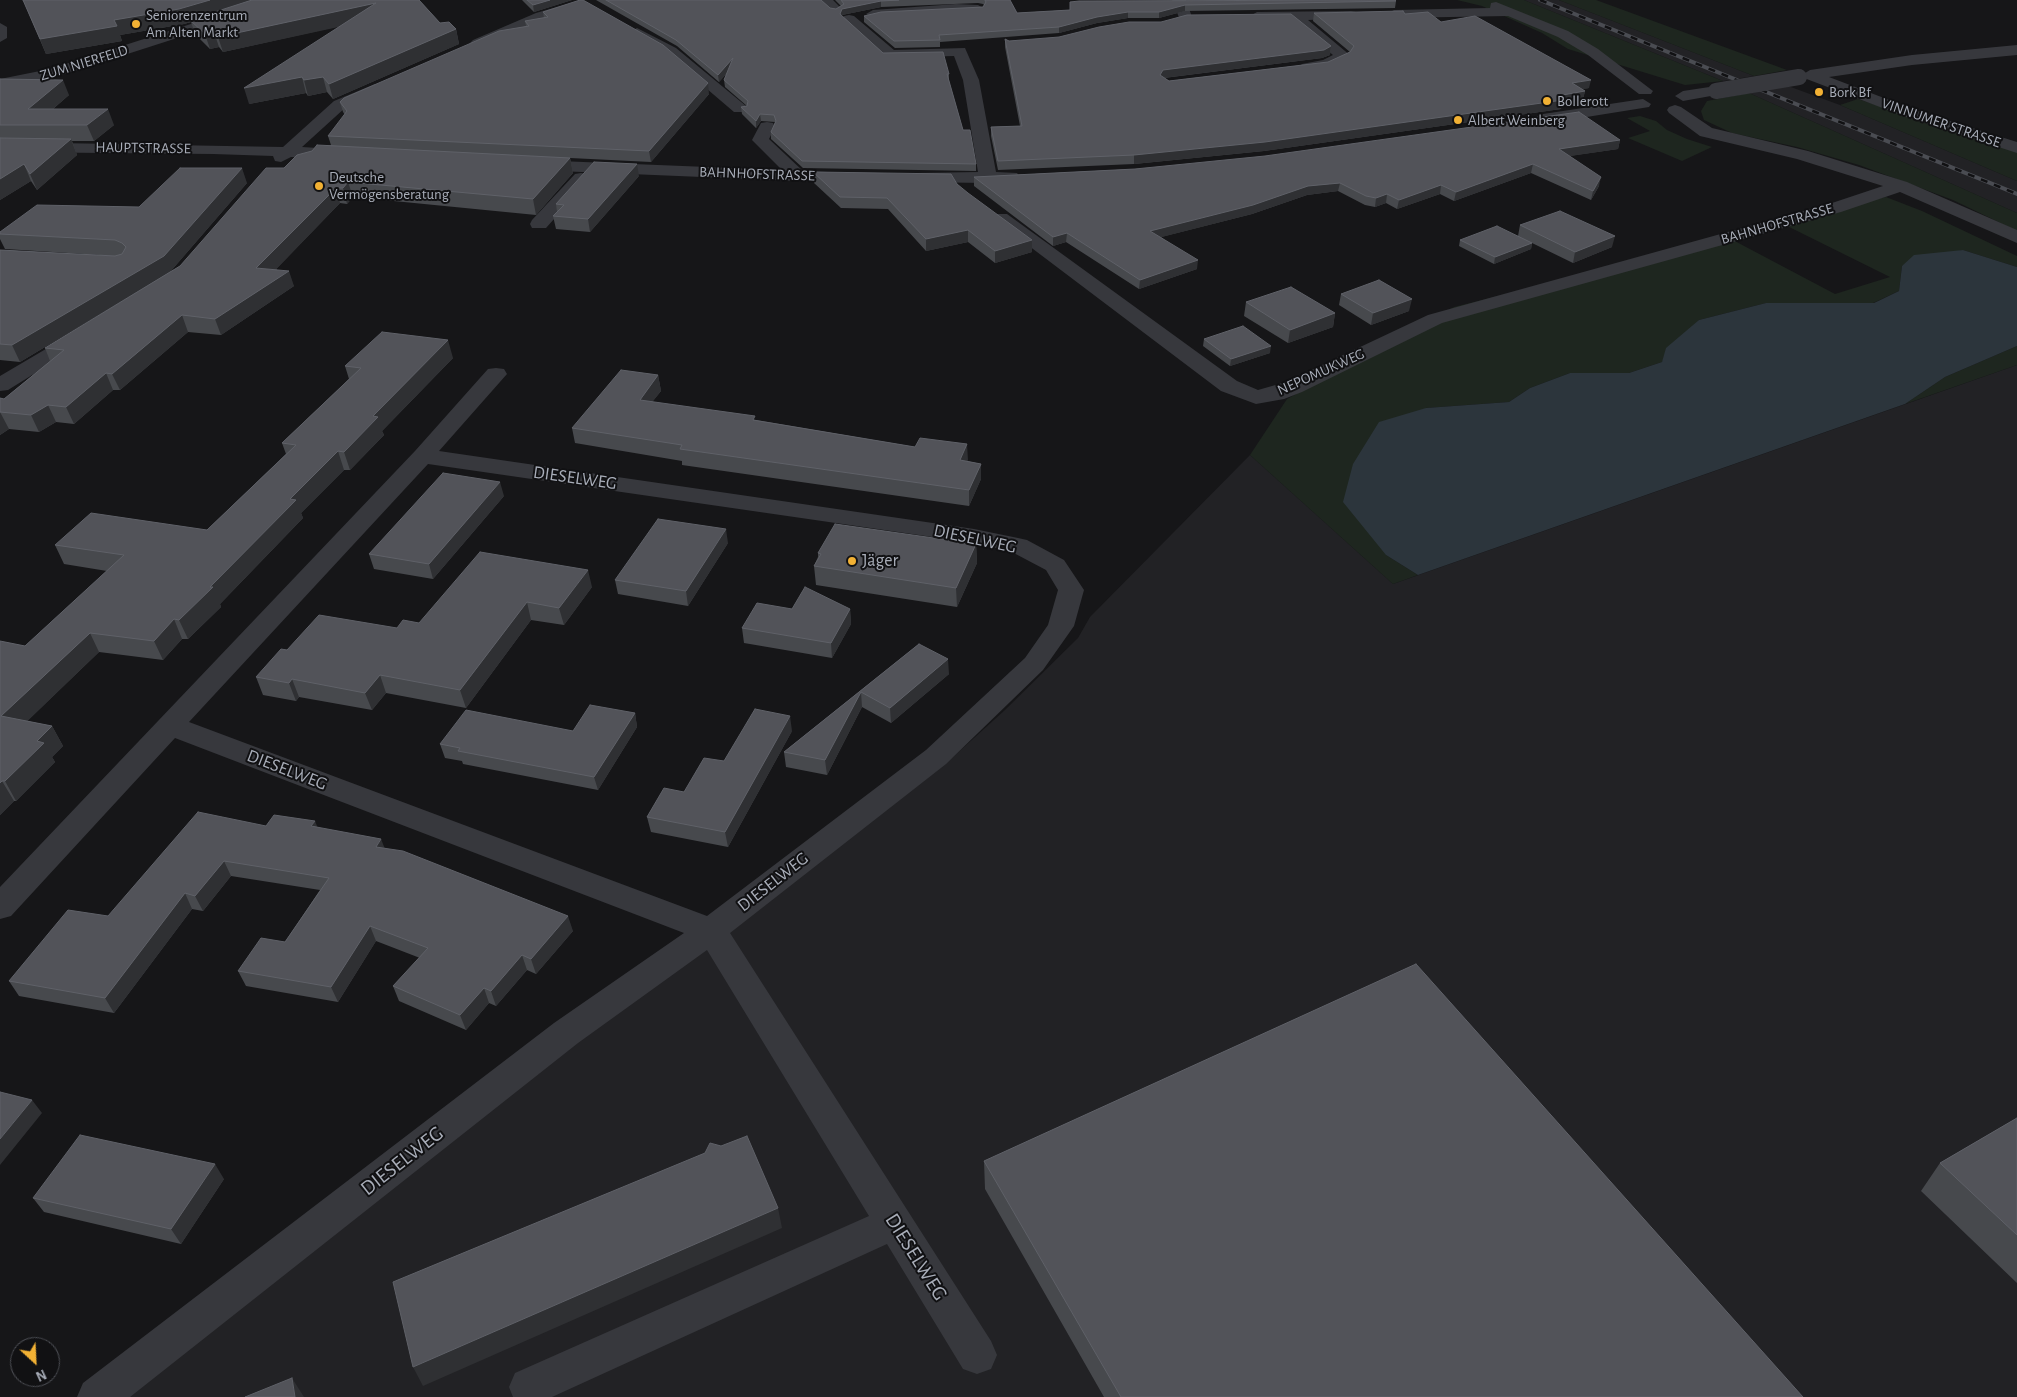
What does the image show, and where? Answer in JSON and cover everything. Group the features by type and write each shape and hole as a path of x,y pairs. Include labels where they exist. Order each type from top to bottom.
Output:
{"street":[{"name":"ZUM NIERFELD","path":"2,82 53,73 281,0"},
{"path":"824,0 890,55 960,51 971,80 988,178"},
{"path":"1178,0 1185,17"},
{"path":"1293,68 1327,64 1343,56 1300,16 1298,0"},
{"path":"1477,0 1513,12 1563,34 1662,97 1695,126 1706,132 1802,154 1901,186 2017,237"},
{"path":"464,49 541,16 591,3"},
{"path":"843,14 978,9"},
{"path":"1384,14 1513,12"},
{"path":"1239,16 1364,15"},
{"path":"1168,22 1185,17 1202,17"},
{"path":"620,22 671,51 740,108"},
{"path":"0,27 0,38"},
{"path":"1524,122 1662,97 1716,91 1912,60 2017,50"},
{"name":"VINNUMER STRASSE","path":"1805,76 1912,114 2017,148"},
{"path":"268,173 287,151 340,104 385,84"},
{"path":"767,127 760,140 798,176"},
{"name":"HAUPTSTRASSE","path":"0,147 287,151"},
{"path":"287,151 364,155"},
{"name":"BAHNHOFSTRASSE","path":"519,164 867,178"},
{"path":"539,224 590,167"},
{"path":"904,178 971,193 988,178 1027,176"},
{"name":"BAHNHOFSTRASSE","path":"1651,259 1835,208 1901,186"},
{"name":"NEPOMUKWEG","path":"971,193 1221,381 1256,397 1276,394 1294,387 1435,319 1651,259"},
{"path":"0,386 93,329"},
{"path":"0,907 423,456 496,374"},
{"name":"DIESELWEG","path":"97,1397 566,1033 710,930 936,758 1034,664 1062,626 1071,590 1055,565 1018,545 974,536 423,456"},
{"name":"DIESELWEG","path":"171,726 710,930 977,1354"},
{"path":"529,1387 894,1223"}],"shaded area":[{"path":"1457,0 1524,0 1723,81 1685,85 1568,49 1542,33 1482,6"},
{"path":"1524,0 1559,0 1754,76 1723,81"},
{"path":"1559,0 1596,0 1787,70 1754,76"},
{"path":"1788,86 1840,105 2017,181 2017,213 1749,93"},
{"path":"1749,93 2017,213 2017,231 1953,200 1859,165 1797,147 1732,133 1704,120 1701,111 1707,101"},
{"path":"1858,99 2017,152 2017,181 1840,105"},
{"path":"1640,116 1656,121 1667,130 1687,139 1712,147 1682,161 1628,138 1650,131 1627,118"},
{"path":"1886,197 1922,211 2017,256 2017,267 1963,250 1902,266 1899,291 1873,303 1766,303 1699,320 1662,362 1629,373 1570,373 1530,388 1509,402 1426,408 1386,555 1418,575 1393,584 1250,455 1287,399 1454,307 1729,238 1835,294 1890,277 1775,220"},
{"path":"1963,250 2017,267 2017,346 1945,377 1905,404 1418,575 1386,555 1343,502 1353,464 1379,422 1426,408 1509,402 1530,388 1570,373 1629,373 1662,362 1666,348 1699,320 1766,303 1874,303 1899,291 1902,266 1914,255"},
{"path":"2017,346 2017,365 1905,404 1945,377"},
{"path":"2017,365 2017,1397 106,1397 953,757 1005,710 1078,638 1090,617 1250,455 1393,584"}],"building":[{"path":"23,0 210,0 179,9 114,20 117,26 40,39"},
{"path":"252,0 419,0 440,23 449,22 456,29 329,84 323,77 304,80 302,77 244,88 376,3 218,37 214,32 205,34 190,20"},
{"path":"527,0 550,0 533,5"},
{"path":"580,0 663,45 708,83 649,151 328,136 347,111 340,102 344,98 499,31 529,26 525,21 548,17 543,12"},
{"path":"606,0 821,0 830,8 836,9 844,4 841,0 899,0 881,1 842,9 840,14 883,53 943,52 949,74 947,74 963,130 970,130 976,164 802,161 771,132 776,121 774,115 760,114 756,121 741,107 747,106 748,101 724,80 733,58 718,75 676,40"},
{"path":"985,0 1010,0 1017,13 1070,10 1070,2 1079,1 1396,1 1185,5 1159,12 1128,12 1097,17 1059,27 939,35 940,40 894,41 864,16 881,12 983,7 986,2"},
{"path":"1403,11 1405,14 1428,12 1441,22 1475,16 1591,80 1572,83 1585,91 1557,96 1563,100 1265,142 1134,155 998,161 991,127 1022,126 1005,39 1009,41 1059,37 1099,27 1129,22 1161,22 1187,15 1291,14 1331,46 1324,50 1163,70 1160,75 1169,81 1328,62 1350,52 1354,46 1314,13"},
{"path":"0,79 63,80 28,109 108,109 87,125 0,125"},
{"path":"1579,112 1620,140 1559,149 1601,177 1593,191 1533,164 1456,192 1441,185 1399,200 1387,194 1376,198 1366,196 1340,183 1308,186 1253,205 1150,231 1198,260 1140,280 1067,233 1053,237 974,177 1135,169 1265,156"},
{"path":"0,138 71,139 30,174 24,164 0,179"},
{"path":"317,145 570,158 533,199 348,182 343,188 336,188 256,268 289,271 215,319 182,315 112,374 106,373 66,407 48,405 31,415 0,412 0,398 4,399 64,350 45,348 180,266 266,168 284,168 297,155 312,151"},
{"path":"594,162 637,164 588,219 553,216 564,205 556,204"},
{"path":"180,168 242,168 164,256 12,345 0,344 0,250 115,256 122,254 126,247 115,240 0,234 0,232 37,205 139,207"},
{"path":"813,172 951,174 957,184 968,193 1032,240 995,251 968,230 926,239 887,198 840,197"},
{"path":"1560,211 1615,236 1575,252 1520,225"},
{"path":"1497,226 1532,243 1495,257 1460,240"},
{"path":"1379,280 1412,299 1373,313 1341,294"},
{"path":"1291,287 1335,313 1290,330 1246,302"},
{"path":"1243,326 1271,346 1231,359 1204,339"},
{"path":"382,332 448,340 373,416 378,417 344,452 338,451 290,499 296,500 179,620 174,619 154,641 90,633 1,716 52,726 37,741 44,743 5,781 0,783 0,641 25,646 124,555 55,545 91,513 207,530 296,445 282,443 361,368 345,366"},
{"path":"621,370 658,375 640,400 755,416 753,420 915,447 920,438 967,444 960,460 981,464 969,490 680,449 682,445 572,428"},
{"path":"443,473 500,482 429,564 369,554"},
{"path":"658,519 726,529 686,591 615,580"},
{"path":"835,524 976,544 956,588 814,566 821,554 818,553"},
{"path":"480,552 588,570 559,608 527,602 460,690 380,675 365,693 292,679 289,683 256,677 281,649 287,650 319,615 397,628 403,620 419,623"},
{"path":"805,587 850,609 831,643 742,628 757,603 792,609"},
{"path":"919,644 948,659 890,708 861,692 825,760 784,752"},
{"path":"590,705 635,713 594,777 458,751 460,748 440,744 466,710 573,731"},
{"path":"755,709 790,716 725,832 647,817 664,788 684,792 704,758 724,761"},
{"path":"198,812 266,826 274,815 315,821 311,826 381,839 376,847 403,851 568,916 531,959 522,955 491,991 484,988 460,1015 393,986 428,948 370,926 331,987 238,971 261,938 285,942 329,878 224,861 195,896 185,893 105,998 9,981 68,910 108,916"},
{"path":"1416,964 1803,1397 1121,1397 984,1161"},
{"path":"0,1092 32,1100 0,1139"},
{"path":"2017,1118 2017,1235 1940,1163"},
{"path":"80,1135 215,1164 171,1229 33,1198"},
{"path":"747,1136 778,1208 413,1367 393,1282 705,1153 710,1143 721,1146"},
{"path":"292,1378 295,1397 245,1397"}],"railway":[{"path":"1540,0 2017,194"}],"place":[{"name":"Seniorenzentrum Am Alten Markt","path":"136,24"},
{"name":"Bork Bf","path":"1819,92"},
{"name":"Bollerott","path":"1547,101"},
{"name":"Albert Weinberg","path":"1458,120"},
{"name":"Deutsche Vermögensberatung","path":"319,186"},
{"name":"Jäger","path":"852,561"}]}
